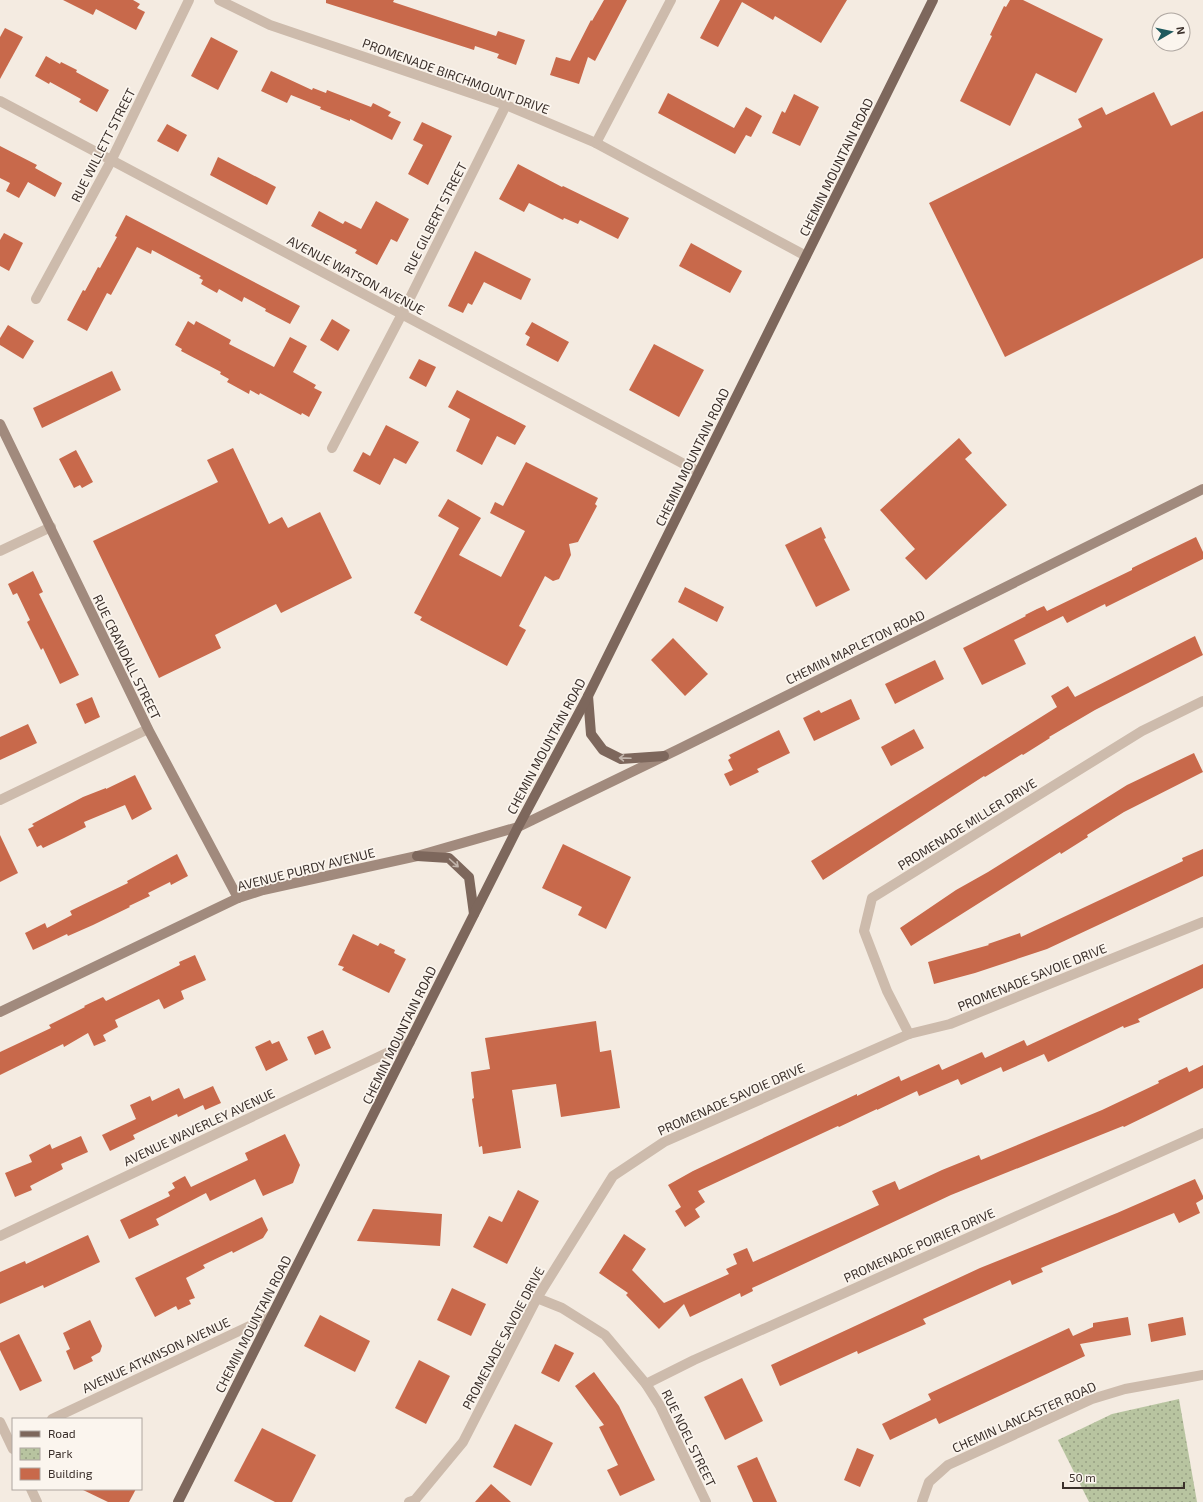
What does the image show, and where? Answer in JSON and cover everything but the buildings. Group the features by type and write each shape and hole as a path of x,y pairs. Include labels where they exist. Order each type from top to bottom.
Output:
{"main road":[{"name":"CHEMIN MOUNTAIN ROAD","path":"178,1502 518,827 588,696 933,0"},
{"path":"588,696 591,734 603,750 621,759 664,756"},
{"path":"417,856 449,858 469,877 474,914"}],"street":[{"name":"RUE WILLETT STREET","path":"36,300 111,161 189,0"},
{"name":"PROMENADE BIRCHMOUNT DRIVE","path":"219,0 270,25 506,105 596,143 806,256"},
{"path":"596,143 671,0"},
{"name":"AVENUE WATSON AVENUE","path":"0,101 699,472"},
{"name":"RUE GILBERT STREET","path":"332,448 402,314 506,105"},
{"name":"RUE CRANDALL STREET","path":"0,424 148,729 238,898"},
{"name":"CHEMIN MAPLETON ROAD","path":"518,827 1203,489"},
{"path":"0,551 50,527"},
{"name":"PROMENADE MILLER DRIVE","path":"910,1034 887,991 864,931 872,898 1142,731 1203,701"},
{"path":"0,800 148,729"},
{"name":"AVENUE PURDY AVENUE","path":"0,1012 238,898 270,889 417,856 518,827"},
{"name":"PROMENADE SAVOIE DRIVE","path":"409,1502 414,1500 463,1442 537,1298 614,1176 664,1142 910,1034 950,1024 1203,922"},
{"name":"AVENUE WAVERLEY AVENUE","path":"0,1236 410,1042"},
{"name":"PROMENADE POIRIER DRIVE","path":"646,1384 694,1360 1203,1133"},
{"name":"RUE NOEL STREET","path":"537,1298 562,1308 606,1335 646,1384 660,1406 706,1502"},
{"name":"AVENUE ATKINSON AVENUE","path":"54,1418 271,1316"},
{"name":"CHEMIN LANCASTER ROAD","path":"922,1502 929,1482 948,1465 1092,1399 1126,1389 1203,1375"},
{"path":"0,1422 7,1440"},
{"path":"32,1490 38,1502"}],"green space":[{"path":"1179,1399 1197,1502 1089,1502 1058,1440 1112,1414"}]}
